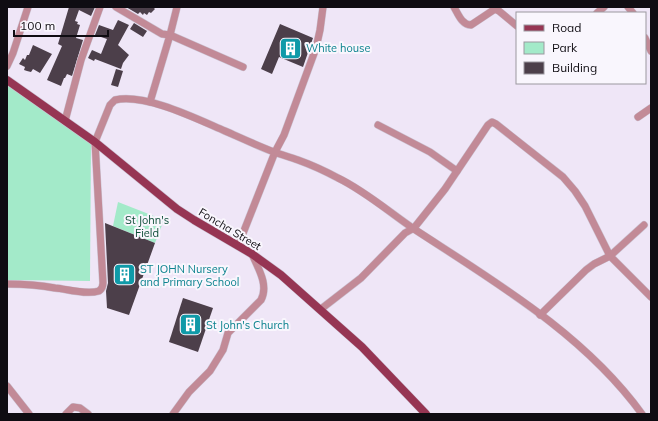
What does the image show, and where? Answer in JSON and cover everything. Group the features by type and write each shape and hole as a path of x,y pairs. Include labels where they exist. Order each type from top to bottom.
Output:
{"main road":[{"name":"Foncha Street","path":"7,80 95,142 177,209 252,254 281,275 321,309 367,353 426,414"}],"street":[{"path":"7,66 13,53 28,7"},
{"path":"66,121 81,60 100,7"},
{"path":"116,7 162,34 170,35 243,67"},
{"path":"150,102 178,7"},
{"path":"238,246 275,152 284,135 316,48 320,30 322,7"},
{"path":"454,7 463,23 467,25 471,25 495,9 516,25"},
{"path":"646,40 651,51"},
{"path":"7,284 48,287 78,292 99,291 102,288 101,230 95,142 110,105 115,100 132,98 181,112 275,152 297,159 340,179 495,281 540,315 601,366 642,414"},
{"path":"638,117 651,108"},
{"path":"321,309 361,278 405,233 414,228 445,189 488,125 492,122 563,177 585,206 610,256 651,297"},
{"path":"378,125 430,152 457,171"},
{"path":"540,315 586,270 610,256 644,225"},
{"path":"173,414 189,392 210,371 223,350 228,332 261,300 264,294 264,282 252,254"},
{"path":"7,386 29,414"},
{"path":"66,414 73,407 80,408 88,414"}],"green space":[{"path":"7,84 91,143 90,281 7,280"},
{"name":"St John's Field","path":"118,202 164,220 155,243 113,226"}],"building":[{"path":"69,7 95,7 91,16 79,10 75,21 80,25 76,38 83,40 72,76 67,74 61,86 47,80 62,46 58,44"},
{"path":"126,7 153,7 155,9 147,15 144,13 143,15 140,12 138,14"},
{"path":"118,20 129,25 118,45 129,55 123,63 121,69 95,59 94,61 88,58 92,50 101,54 107,39 95,35 99,25 113,30"},
{"path":"134,23 147,31 143,37 130,29"},
{"name":"White house","path":"280,24 313,38 303,67 279,57 272,74 261,69"},
{"path":"33,45 52,54 40,73 33,69 31,72 24,70 25,67 19,64 23,58 25,60 27,55 29,55"},
{"path":"116,69 123,71 118,87 111,85"},
{"name":"ST JOHN Nursery and Primary School","path":"105,223 155,243 129,315 107,308 106,291 108,283"},
{"name":"St John's Church","path":"183,298 213,308 198,352 169,342"}],"place":[{"name":"White house","path":"291,48"},
{"name":"ST JOHN Nursery and Primary School","path":"125,275"},
{"name":"St John's Church","path":"191,325"}]}
